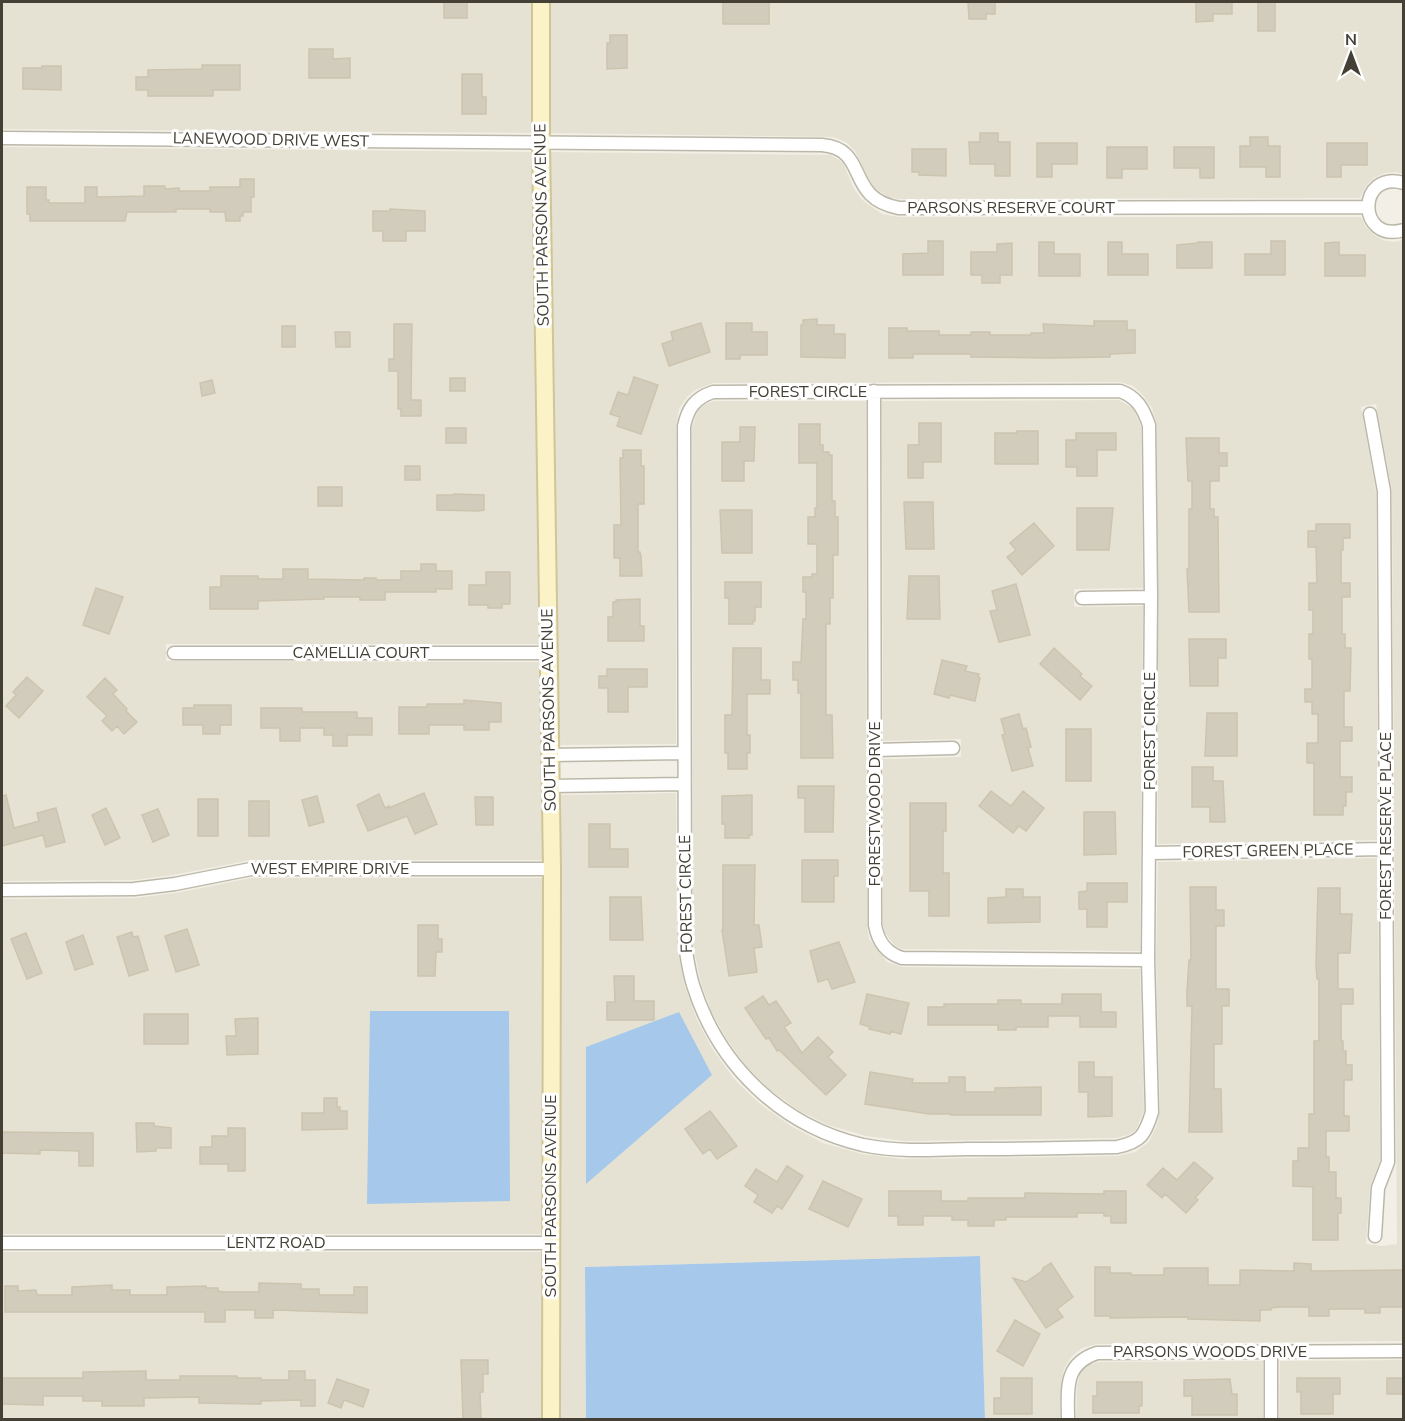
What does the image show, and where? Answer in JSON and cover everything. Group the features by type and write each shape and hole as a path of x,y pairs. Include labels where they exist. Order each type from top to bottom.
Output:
{"main road":[{"name":"SOUTH PARSONS AVENUE","path":"541,2 552,869 551,1419"}],"street":[{"name":"LANEWOOD DRIVE WEST","path":"2,138 541,142"},
{"name":"PARSONS RESERVE COURT","path":"541,142 832,146 849,155 866,192 886,206 899,208 1367,207"},
{"path":"1404,183 1396,181 1379,185 1368,199 1367,207 1369,216 1379,228 1394,232 1404,230"},
{"name":"FOREST CIRCLE","path":"874,391 1120,391 1139,402 1149,425 1151,597 1148,960 1152,1112 1142,1137 1131,1144 1117,1147 903,1150 864,1145 825,1134 794,1118 764,1096 740,1073 720,1046 704,1017 692,983 685,945 684,426 686,414 700,397 712,392 874,391"},
{"name":"FORESTWOOD DRIVE","path":"874,391 875,926 877,937 892,955 902,958 1148,960"},
{"name":"FOREST RESERVE PLACE","path":"1370,414 1384,491 1388,1162 1378,1188 1375,1236"},
{"path":"1082,598 1151,597"},
{"name":"CAMELLIA COURT","path":"174,653 549,653"},
{"path":"875,750 953,748"},
{"path":"550,755 684,753"},
{"path":"550,786 684,784"},
{"name":"FOREST GREEN PLACE","path":"1150,853 1386,849"},
{"name":"WEST EMPIRE DRIVE","path":"2,890 134,889 175,884 250,869 552,869"},
{"name":"LENTZ ROAD","path":"2,1243 551,1243"},
{"name":"PARSONS WOODS DRIVE","path":"1068,1419 1068,1385 1071,1374 1076,1364 1084,1357 1097,1353 1404,1350"},
{"path":"1271,1352 1271,1419"}],"shaded area":[{"path":"2,2 533,2 533,133 2,129"},
{"path":"549,2 1403,2 1403,174 1385,173 1374,178 1366,186 1360,198 899,199 888,197 872,186 855,151 846,142 833,137 549,133"},
{"path":"2,147 533,152 540,644 166,644 166,661 540,662 543,860 251,860 134,880 2,881"},
{"path":"549,152 830,155 843,162 853,187 861,199 882,214 899,217 1361,217 1366,227 1383,240 1394,242 1403,240 1403,1341 1097,1344 1082,1348 1071,1357 1064,1369 1061,1383 1060,1419 985,1419 980,1256 585,1267 586,1419 559,1419 559,795 676,793 677,947 685,987 697,1020 713,1050 735,1080 760,1104 791,1126 823,1143 862,1154 902,1159 1117,1156 1135,1152 1149,1142 1160,1111 1156,960 1158,862 1378,858 1380,1160 1370,1187 1366,1244 1382,1246 1397,1244 1392,491 1376,404 1361,407 1376,492 1378,840 1158,844 1157,425 1152,408 1143,395 1133,386 1120,382 713,383 695,390 679,409 676,426 676,744 558,745"},
{"path":"1119,400 1133,408 1141,427 1143,588 1074,589 1074,607 1143,606 1140,951 903,949 896,947 885,933 883,925 883,759 961,757 961,739 883,741 882,401"},
{"path":"714,401 866,401 867,925 869,939 887,962 902,967 1140,969 1144,1110 1136,1130 1128,1135 1116,1138 904,1141 866,1136 828,1125 798,1110 769,1089 746,1066 727,1040 712,1013 700,980 693,944 692,427 698,410"},
{"path":"251,878 544,878 543,1234 2,1234 2,899 134,898 176,893"},
{"path":"2,1252 543,1252 543,1419 2,1419"},
{"path":"1403,1360 1403,1419 1279,1420 1280,1361"},
{"path":"1263,1361 1263,1419 1076,1420 1077,1386 1082,1370 1088,1365 1098,1362"}],"water":[{"path":"370,1011 509,1011 510,1201 367,1204"},
{"path":"679,1012 712,1075 586,1184 586,1047"},
{"path":"980,1256 985,1419 586,1419 585,1267"}],"building":[{"path":"444,2 467,2 467,18 444,18"},
{"path":"723,2 769,2 769,24 723,24"},
{"path":"968,2 995,2 995,14 986,14 986,19 969,19"},
{"path":"1196,2 1232,2 1232,14 1213,14 1213,21 1196,22"},
{"path":"1258,2 1275,2 1275,31 1258,31"},
{"path":"610,35 627,35 627,68 607,69 607,43 610,43"},
{"path":"309,49 333,49 333,59 350,58 350,78 309,78"},
{"path":"202,65 240,65 240,90 213,90 213,96 148,96 148,90 136,90 136,77 148,77 148,70 202,69"},
{"path":"42,66 61,66 61,90 23,89 23,68 42,68"},
{"path":"462,74 482,74 482,97 486,97 486,114 462,114"},
{"path":"980,133 998,133 998,142 1010,142 1010,176 995,176 995,164 970,164 969,142 980,142"},
{"path":"1250,137 1268,137 1268,146 1280,146 1280,177 1266,177 1266,167 1240,167 1240,146 1250,146"},
{"path":"1037,143 1077,143 1077,164 1052,164 1052,177 1037,177"},
{"path":"1327,143 1367,143 1367,165 1341,165 1341,177 1327,177"},
{"path":"1107,147 1147,147 1147,169 1122,169 1122,178 1107,178"},
{"path":"1174,147 1214,147 1214,178 1200,178 1200,168 1174,168"},
{"path":"912,149 946,149 946,176 919,175 919,172 912,172"},
{"path":"240,179 254,179 254,197 251,197 251,212 243,212 240,221 226,221 225,212 210,212 210,209 127,212 125,221 30,221 30,214 27,214 27,187 46,187 46,200 49,200 49,203 85,203 85,187 97,187 97,197 144,196 144,186 179,188 179,191 210,191 210,187 240,187"},
{"path":"390,209 425,211 425,231 406,231 406,241 383,241 383,231 373,231 373,211 390,211"},
{"path":"928,241 943,241 943,275 903,275 903,254 928,253"},
{"path":"1271,241 1285,241 1285,275 1245,275 1245,254 1271,254"},
{"path":"1039,242 1054,242 1054,254 1080,254 1080,276 1039,276"},
{"path":"1108,242 1122,242 1122,254 1148,254 1148,275 1108,275"},
{"path":"1212,242 1212,268 1177,268 1177,245"},
{"path":"1339,242 1339,255 1365,255 1365,276 1325,276 1325,243"},
{"path":"1012,243 1012,275 1000,275 1000,283 982,283 982,275 971,275 971,252 997,252 997,244"},
{"path":"817,319 817,325 834,325 834,334 845,334 845,358 801,357 803,320"},
{"path":"1094,321 1127,321 1127,330 1135,330 1135,353 1110,354 1110,357 1052,358 913,354 913,358 889,358 889,328 907,328 907,331 939,331 939,335 971,335 971,332 990,332 990,335 1031,335 1031,333 1044,333 1043,324 1094,326"},
{"path":"701,323 710,352 669,366 662,344 673,340 671,332"},
{"path":"726,323 752,323 752,332 767,332 767,355 740,355 740,359 726,359"},
{"path":"394,324 412,324 411,400 421,400 421,416 401,416 401,409 398,409 398,371 389,371 389,359 394,359"},
{"path":"282,326 295,326 295,347 282,347"},
{"path":"335,332 350,332 350,347 336,347"},
{"path":"634,377 658,385 641,434 617,426 620,417 610,414 618,392 628,395"},
{"path":"450,378 465,378 465,391 450,391"},
{"path":"212,380 215,393 202,396 200,383"},
{"path":"919,423 941,423 941,462 923,462 923,478 908,478 908,445 919,445"},
{"path":"799,424 820,424 820,445 823,445 823,452 829,452 829,455 832,455 832,501 835,501 835,517 838,517 838,555 833,555 833,598 830,598 830,624 826,624 826,715 832,715 833,758 801,758 801,693 798,693 798,680 793,680 793,662 801,662 803,619 806,619 806,592 803,592 803,577 812,577 812,574 817,574 817,544 808,544 808,517 815,517 815,508 817,508 817,463 799,463"},
{"path":"740,427 755,427 754,461 744,461 744,481 722,481 722,442 740,442"},
{"path":"446,428 466,428 466,443 446,443"},
{"path":"1017,431 1038,431 1038,464 995,464 995,433 1017,433"},
{"path":"1076,433 1116,433 1116,450 1097,450 1097,476 1077,476 1077,467 1066,467 1066,440 1076,440"},
{"path":"1186,438 1219,438 1219,453 1227,453 1227,466 1219,466 1219,481 1210,481 1210,509 1214,509 1214,517 1218,517 1219,612 1189,612 1187,569 1189,569 1189,509 1192,509 1192,481 1188,481"},
{"path":"623,450 641,450 641,466 644,466 644,504 638,504 638,552 641,556 642,576 620,576 620,558 614,558 614,525 621,525 620,458 623,458"},
{"path":"405,466 420,466 420,480 405,480"},
{"path":"318,487 342,487 342,506 318,506"},
{"path":"437,495 484,495 484,510 437,510"},
{"path":"904,502 933,502 934,549 906,549"},
{"path":"1077,508 1113,508 1109,550 1077,550"},
{"path":"720,510 752,510 752,553 722,553"},
{"path":"1034,523 1054,546 1022,575 1007,557 1016,550 1010,543"},
{"path":"1316,524 1350,524 1350,538 1343,538 1343,550 1341,550 1341,583 1350,583 1350,597 1342,597 1342,634 1345,634 1345,648 1351,648 1350,691 1344,691 1344,727 1352,727 1352,741 1340,741 1340,777 1352,777 1352,792 1346,792 1346,806 1343,806 1343,815 1314,815 1314,763 1307,763 1307,743 1318,743 1318,714 1312,714 1312,702 1305,702 1305,689 1312,689 1309,634 1313,634 1313,610 1309,610 1309,583 1317,583 1316,547 1308,547 1308,531 1316,531"},
{"path":"421,564 436,564 436,571 452,571 452,589 436,589 436,592 385,592 385,600 324,597 324,599 258,601 258,609 210,609 210,587 221,587 221,576 283,579 283,569 308,569 308,579 401,580 401,571 421,571"},
{"path":"486,572 510,572 510,604 502,604 502,608 469,605 469,585 486,585"},
{"path":"909,576 939,576 940,619 907,619"},
{"path":"725,582 761,582 761,607 755,607 753,624 729,624 729,598 725,598"},
{"path":"1016,584 1030,635 999,642 990,611 997,610 992,591"},
{"path":"96,588 123,597 109,634 83,625"},
{"path":"640,599 640,626 644,626 644,641 608,641 608,617 613,617 613,602"},
{"path":"1189,639 1226,639 1226,658 1218,658 1218,686 1190,686"},
{"path":"733,648 761,648 761,680 770,680 770,694 747,694 747,735 750,735 750,753 747,753 747,769 728,769 728,753 725,753 725,715 732,715"},
{"path":"1054,648 1092,686 1080,700 1040,664"},
{"path":"942,660 967,666 965,671 979,674 975,701 934,694"},
{"path":"607,669 647,669 647,687 628,687 628,712 608,712 608,688 599,688 599,676 607,676"},
{"path":"27,677 43,691 19,718 6,706 16,695 13,692"},
{"path":"105,678 117,690 113,694 137,722 124,734 117,726 112,731 102,721 107,716 87,697"},
{"path":"464,700 501,703 501,722 489,722 489,730 464,730 464,725 429,725 429,734 399,734 399,707 464,704"},
{"path":"194,705 231,705 231,725 220,725 220,734 203,734 203,725 183,725 183,708 194,708"},
{"path":"261,708 302,708 302,712 357,712 357,718 372,718 372,735 347,735 347,746 333,746 333,735 324,735 324,728 300,728 300,741 280,741 280,728 261,728"},
{"path":"1207,713 1237,713 1237,756 1205,756"},
{"path":"1019,714 1023,729 1026,728 1033,766 1012,771 1002,735 1005,734 1001,719"},
{"path":"1066,729 1091,729 1091,781 1066,781"},
{"path":"1192,767 1213,767 1213,781 1223,781 1225,822 1210,822 1210,807 1192,807"},
{"path":"798,786 834,786 833,832 805,832 805,798 798,798"},
{"path":"991,791 1011,806 1023,791 1044,808 1026,831 1019,826 1013,833 979,806"},
{"path":"424,793 437,824 415,834 407,816 368,831 357,805 379,794 385,808 389,806 389,808"},
{"path":"6,795 14,828 39,821 37,813 56,808 65,842 46,847 43,835 2,846 2,796"},
{"path":"752,795 752,835 749,835 749,838 725,838 725,824 722,824 722,796"},
{"path":"317,796 324,822 309,826 302,800"},
{"path":"475,797 493,797 493,825 476,825"},
{"path":"198,799 218,799 218,836 198,836"},
{"path":"249,801 269,801 269,836 249,836"},
{"path":"910,803 946,803 943,873 949,873 949,916 929,916 929,891 910,891"},
{"path":"106,808 120,838 105,845 92,815"},
{"path":"158,809 169,835 153,842 142,815"},
{"path":"1084,812 1115,812 1116,854 1084,855"},
{"path":"589,824 610,824 610,849 628,849 628,867 589,867"},
{"path":"802,860 838,860 838,876 834,876 834,902 802,902"},
{"path":"723,865 755,865 754,925 759,925 762,947 754,948 757,972 729,976 722,930"},
{"path":"1087,883 1127,883 1127,902 1107,902 1107,927 1087,927 1087,909 1079,909 1079,892 1087,891"},
{"path":"1190,887 1216,887 1216,910 1224,910 1224,926 1216,926 1216,989 1229,989 1229,1006 1222,1006 1222,1044 1214,1044 1214,1089 1221,1089 1222,1132 1189,1132 1192,1006 1187,1006 1187,991 1189,960 1191,960"},
{"path":"1318,888 1340,888 1340,914 1352,914 1350,953 1338,953 1338,989 1353,989 1353,1004 1341,1004 1341,1041 1343,1041 1343,1051 1346,1051 1346,1065 1352,1065 1352,1080 1344,1080 1344,1116 1349,1116 1349,1131 1326,1131 1326,1157 1329,1157 1329,1172 1336,1172 1336,1198 1341,1198 1341,1213 1338,1213 1338,1240 1313,1240 1313,1187 1293,1186 1293,1161 1298,1161 1298,1148 1309,1148 1309,1114 1314,1114 1314,1041 1319,1041 1319,979 1317,979 1316,965"},
{"path":"1006,889 1023,889 1023,897 1040,897 1040,922 988,923 988,898 1006,897"},
{"path":"610,897 641,897 643,940 610,940"},
{"path":"418,925 438,925 438,939 442,939 442,952 436,952 435,976 418,976"},
{"path":"187,929 199,965 176,972 165,936"},
{"path":"132,932 133,937 138,936 148,970 129,976 117,937"},
{"path":"26,933 42,973 27,979 11,939"},
{"path":"83,935 93,964 75,970 66,942"},
{"path":"839,942 855,982 832,989 828,979 818,982 810,951"},
{"path":"614,976 634,976 634,1001 654,1001 654,1020 607,1020 607,1002 615,1002"},
{"path":"867,994 909,1003 901,1034 869,1029 870,1027 860,1024"},
{"path":"1062,994 1101,994 1101,1012 1116,1012 1116,1027 1080,1027 1080,1016 1048,1016 1048,1027 1016,1027 1016,1030 998,1030 998,1025 928,1025 928,1007 944,1007 944,1004 998,1004 998,1000 1021,1000 1021,1004 1062,1004"},
{"path":"763,996 769,1005 776,1001 791,1023 784,1027 802,1053 818,1037 833,1052 828,1057 846,1075 826,1095 779,1050 777,1051 745,1008"},
{"path":"144,1014 188,1014 188,1044 144,1044"},
{"path":"258,1018 258,1054 227,1055 226,1036 236,1036 235,1019"},
{"path":"1079,1062 1094,1062 1094,1077 1112,1077 1112,1116 1088,1117 1088,1092 1079,1092"},
{"path":"870,1072 913,1079 912,1083 949,1083 949,1077 965,1077 965,1092 995,1092 995,1088 1041,1087 1041,1115 929,1114 865,1104"},
{"path":"324,1098 337,1098 337,1107 340,1107 340,1111 347,1111 347,1129 302,1130 302,1113 324,1113"},
{"path":"710,1111 737,1146 717,1159 710,1149 703,1154 685,1129"},
{"path":"136,1123 154,1123 154,1126 171,1128 171,1148 137,1152"},
{"path":"228,1128 245,1128 245,1171 228,1171 228,1164 200,1164 200,1147 212,1147 212,1136 228,1136"},
{"path":"2,1132 93,1133 93,1166 79,1166 79,1151 40,1150 40,1154 2,1153"},
{"path":"1194,1162 1213,1178 1195,1198 1198,1200 1186,1213 1165,1194 1162,1198 1147,1185 1163,1168 1177,1180"},
{"path":"787,1166 803,1176 782,1209 777,1206 772,1213 754,1202 758,1195 745,1186 756,1169 777,1182"},
{"path":"823,1181 862,1199 848,1227 809,1209"},
{"path":"889,1191 941,1191 941,1201 968,1201 968,1198 1025,1198 1025,1193 1104,1194 1104,1191 1126,1191 1126,1223 1111,1223 1111,1216 1104,1216 1104,1213 1077,1213 1077,1217 1006,1217 1006,1220 994,1220 994,1226 968,1226 968,1220 952,1220 952,1216 923,1216 923,1225 898,1225 898,1216 889,1216"},
{"path":"1051,1263 1073,1297 1057,1309 1063,1317 1046,1328 1013,1278 1026,1282"},
{"path":"1294,1263 1311,1264 1311,1271 1404,1270 1404,1307 1380,1307 1380,1313 1365,1313 1365,1309 1329,1309 1329,1316 1309,1316 1309,1307 1280,1307 1260,1310 1260,1321 1188,1319 1188,1317 1110,1318 1110,1316 1095,1316 1095,1267 1110,1267 1110,1273 1131,1273 1131,1275 1164,1275 1164,1268 1208,1268 1208,1285 1240,1285 1240,1270 1294,1271"},
{"path":"259,1283 301,1284 301,1289 319,1289 319,1295 354,1295 354,1287 367,1287 367,1313 273,1310 273,1318 255,1318 255,1310 225,1310 225,1322 205,1322 205,1312 5,1312 5,1286 18,1286 18,1291 36,1290 37,1295 72,1295 72,1287 112,1285 112,1290 130,1290 130,1295 167,1295 167,1287 206,1286 206,1288 218,1288 218,1291 224,1292 259,1292"},
{"path":"1015,1320 1040,1334 1023,1366 997,1351"},
{"path":"461,1360 488,1360 488,1374 483,1374 483,1392 480,1392 481,1419 463,1419"},
{"path":"146,1371 146,1380 180,1380 180,1376 237,1376 237,1378 261,1378 261,1380 289,1380 289,1371 305,1371 305,1380 315,1380 315,1406 301,1406 301,1400 261,1401 261,1404 199,1403 199,1397 144,1398 144,1406 102,1406 102,1401 83,1401 83,1396 43,1396 43,1405 2,1404 2,1378 83,1378 83,1372"},
{"path":"1001,1378 1032,1378 1032,1414 994,1414 994,1398 1001,1398"},
{"path":"1297,1378 1340,1378 1340,1394 1333,1394 1333,1414 1301,1414 1301,1392 1297,1392"},
{"path":"1387,1378 1404,1378 1404,1394 1387,1394"},
{"path":"337,1379 369,1390 363,1407 344,1400 341,1408 328,1403"},
{"path":"1230,1379 1232,1394 1237,1394 1237,1415 1192,1415 1192,1396 1184,1396 1184,1380"},
{"path":"1097,1382 1142,1382 1142,1406 1139,1406 1139,1413 1093,1413 1093,1396 1097,1396"}]}
